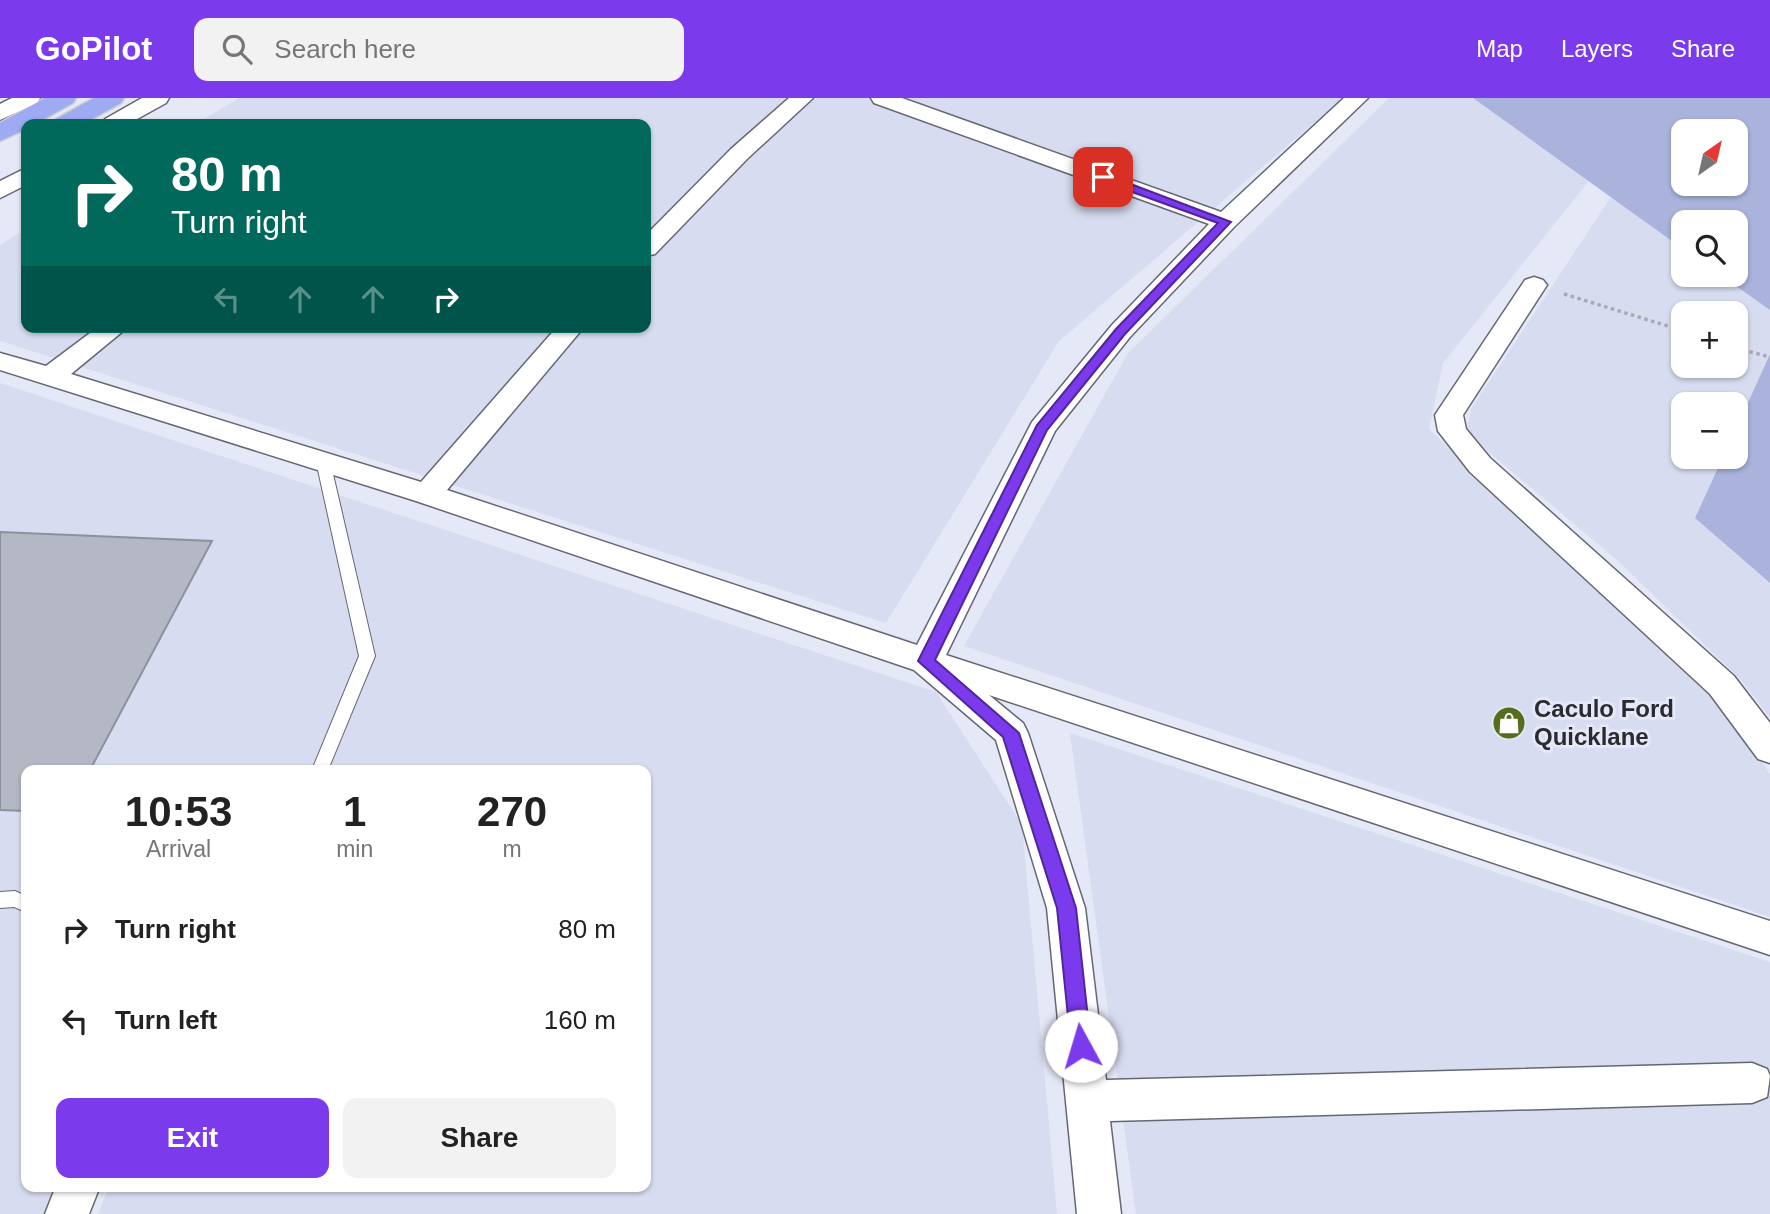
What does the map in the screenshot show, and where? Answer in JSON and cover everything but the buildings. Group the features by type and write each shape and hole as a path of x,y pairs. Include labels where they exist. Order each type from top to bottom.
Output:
{"highway":[{"path":"41,119 64,98"},
{"path":"74,119 112,98"}],"street":[{"path":"0,113 29,98"},
{"path":"122,119 158,98"},
{"path":"651,244 739,154 802,98"},
{"path":"882,98 1225,222"},
{"path":"926,661 1041,428 1121,331 1225,222 1357,98"},
{"path":"0,191 21,179"},
{"path":"1534,285 1449,415 1452,431 1480,465 1722,684 1770,749"},
{"path":"50,377 107,333"},
{"path":"426,494 566,333"},
{"path":"0,362 426,494 1770,938"},
{"path":"926,661 1011,733 1066,908 1099,1214"},
{"path":"1087,1101 1752,1083"},
{"path":"67,1214 76,1192"}],"lane":[{"path":"322,765 368,656 323,461"},
{"path":"0,900 15,899 21,902"}],"path":[{"path":"1534,285 1671,327"},
{"path":"1748,351 1770,357"}],"shaded area":[{"path":"239,98 1343,98 1059,341 886,623 0,341 0,245 21,232 21,333 651,333 651,119 204,119"},
{"path":"1389,98 1473,98 1589,181 1443,363 1429,429 1731,714 1770,774 1770,917 964,646 1128,353"},
{"path":"1473,98 1770,98 1770,310 1737,287 1748,287 1748,210 1671,210 1671,240"},
{"path":"1611,197 1671,240 1671,287 1737,287 1770,310 1770,354 1748,403 1748,392 1671,392 1671,469 1717,469 1695,518 1770,583 1770,718 1742,681 1617,560 1466,433 1471,409"},
{"path":"1770,354 1770,583 1695,518 1717,469 1748,469 1748,403"},
{"path":"0,383 936,692 1022,825 1057,1214 98,1214 107,1192 651,1192 651,765 21,765 21,1192 56,1192 46,1214 0,1214"},
{"path":"1070,733 1770,962 1770,1214 1136,1214"}],"place":[{"name":"Caculo Ford Quicklane","path":"1509,723"}],"route":[{"path":"1081,1046 1066,908 1011,733 926,661 1041,428 1121,331 1225,222 1103,177"}]}
